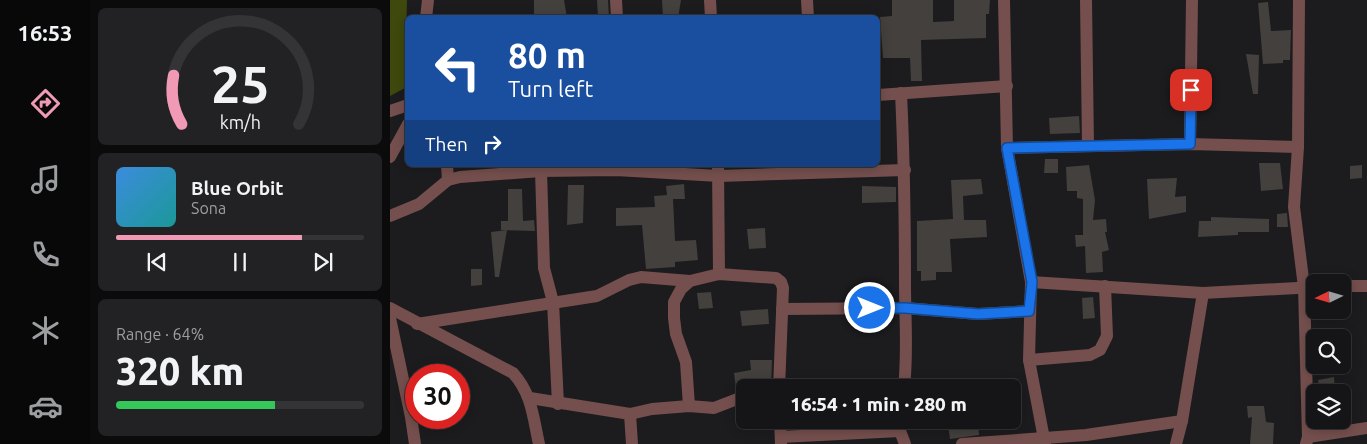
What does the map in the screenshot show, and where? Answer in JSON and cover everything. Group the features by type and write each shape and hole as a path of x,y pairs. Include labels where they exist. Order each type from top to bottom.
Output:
{"street":[{"path":"426,15 428,0"},
{"path":"616,0 616,15"},
{"path":"710,0 711,15"},
{"path":"807,0 808,15"},
{"path":"1004,0 1007,148 1032,282 1029,311 1029,360 1044,440"},
{"path":"1086,0 1088,145"},
{"path":"1190,144 1192,0"},
{"path":"1299,0 1298,147 1294,207 1307,274"},
{"path":"880,95 1007,86"},
{"path":"901,94 905,170 905,308 908,354 905,379"},
{"path":"390,111 405,106"},
{"path":"390,157 405,130"},
{"path":"1007,148 1190,144 1298,147"},
{"path":"447,167 448,180"},
{"path":"390,216 419,204 448,180 460,177 616,168 905,170"},
{"path":"718,170 719,274"},
{"path":"541,171 544,268 553,302 558,404"},
{"path":"417,324 597,296 629,280 641,277 690,281 719,274 776,278 781,282 783,288 779,379"},
{"path":"690,281 681,289 674,302 676,334 686,362 690,406"},
{"path":"1032,282 1203,293 1306,287"},
{"path":"1029,360 1090,355 1100,350 1107,336 1104,286"},
{"path":"1351,286 1367,286"},
{"path":"1176,444 1182,421 1203,293"},
{"path":"390,308 417,324 513,373 524,385 530,398 539,444"},
{"path":"782,309 905,308 978,314 1029,311"},
{"path":"390,318 415,444"},
{"path":"1309,319 1307,440 1367,428"},
{"path":"530,398 558,404 630,414 652,409 690,406 714,408 736,399"},
{"path":"630,414 632,444"},
{"path":"962,444 1044,440 1182,421"},
{"path":"781,441 870,429"},
{"path":"901,429 905,444"}],"green space":[{"path":"390,0 407,0 407,15 405,15 405,88 390,96"}],"building":[{"path":"534,0 564,0 566,15 534,15"},
{"path":"597,0 608,0 609,15 598,15"},
{"path":"662,0 681,0 678,15 663,15"},
{"path":"892,0 933,0 933,22 954,21 954,0 990,0 989,14 986,14 986,38 921,40 922,81 911,81 910,58 883,58 880,17 892,16"},
{"path":"1268,2 1271,31 1291,30 1290,60 1283,60 1283,63 1263,64 1258,3"},
{"path":"1246,54 1259,55 1258,94 1253,94"},
{"path":"1079,116 1080,133 1050,134 1049,118"},
{"path":"1045,159 1058,159 1058,173 1044,173"},
{"path":"1259,163 1280,163 1283,189 1261,191"},
{"path":"1089,165 1095,200 1093,220 1106,219 1107,232 1105,232 1109,250 1102,252 1103,272 1086,273 1085,246 1076,247 1075,235 1083,235 1083,199 1077,198 1077,191 1067,191 1066,167"},
{"path":"1362,165 1362,178 1350,179 1350,166"},
{"path":"1177,178 1175,197 1186,196 1186,212 1149,219 1147,179"},
{"path":"981,179 983,194 963,196 964,220 986,220 987,237 950,239 952,272 936,272 936,280 921,281 921,271 917,271 917,221 953,219 951,180"},
{"path":"684,184 685,199 673,199 675,241 696,240 698,260 675,262 675,267 646,269 642,225 616,226 616,208 655,207 654,196 667,195 666,186"},
{"path":"568,185 584,185 583,223 567,225"},
{"path":"862,186 896,187 896,202 862,203"},
{"path":"508,189 522,189 523,221 534,220 535,231 501,230 501,221 508,221"},
{"path":"1287,213 1288,227 1277,227 1277,214"},
{"path":"1211,217 1269,219 1269,232 1238,232 1238,235 1198,237 1199,221 1211,221"},
{"path":"765,228 766,248 749,249 747,229"},
{"path":"507,230 499,277 495,277 491,232"},
{"path":"471,269 482,269 482,285 471,286"},
{"path":"711,292 713,308 699,309 697,293"},
{"path":"1093,297 1095,318 1083,319 1082,298"},
{"path":"768,309 769,324 742,326 740,311"},
{"path":"750,360 772,360 771,379 736,379 736,389 734,373 751,370"},
{"path":"1334,377 1335,384 1319,384 1318,380"},
{"path":"1247,406 1264,406 1266,422 1274,423 1273,444 1250,444 1252,417 1248,418"},
{"path":"949,429 979,429 979,435 950,439"}],"route":[{"path":"870,308 905,308 978,314 1029,311 1032,282 1007,148 1190,144 1191,90"}]}
